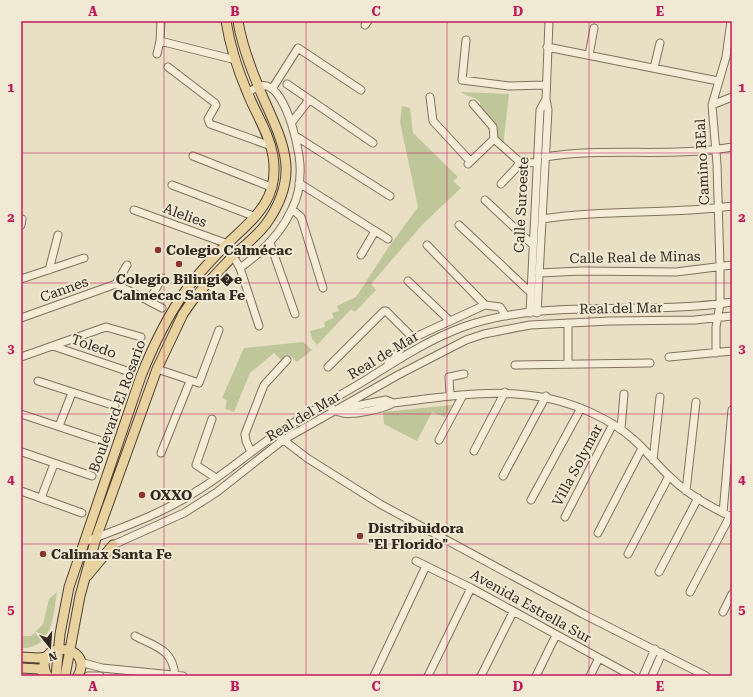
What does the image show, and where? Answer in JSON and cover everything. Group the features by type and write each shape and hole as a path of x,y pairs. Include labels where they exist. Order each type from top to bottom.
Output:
{"main road":[{"name":"Boulevard El Rosario","path":"65,676 75,655 72,638 84,580 96,538 158,369 187,307 233,256 257,234 279,202 284,183 286,158 284,146 245,49 238,21"},
{"name":"Boulevard El Rosario","path":"50,676 45,662 52,653 60,634 69,587 140,376 172,311 186,290 206,265 256,217 266,201 271,187 274,166 271,146 247,93 224,22"},
{"path":"84,580 113,545"},
{"path":"21,657 38,658 52,653 75,655 81,667 78,676"},
{"path":"21,668 39,669 50,676"}],"street":[{"path":"157,54 160,41 161,21"},
{"name":"Calle Suroeste","path":"533,313 539,273 548,110 546,85 549,21"},
{"name":"Camino REal","path":"716,353 716,327 720,304 720,267 716,150 712,105 726,57 731,21"},
{"path":"589,55 594,28"},
{"path":"466,40 462,80 509,86 546,85"},
{"path":"160,41 236,60"},
{"path":"654,68 660,43"},
{"path":"547,47 718,81"},
{"path":"272,89 298,48 360,90"},
{"path":"168,67 215,103 216,105 208,119 210,124 271,146"},
{"path":"288,84 373,143"},
{"path":"240,268 270,243 281,230 292,209 299,183 300,156 297,137 292,122 272,89 266,86 259,86 247,93"},
{"path":"712,105 732,97"},
{"path":"430,98 433,121 468,163 494,138"},
{"name":"Calle Suroeste","path":"533,313 530,292 536,163 540,110 546,99"},
{"path":"292,122 309,100"},
{"path":"472,104 493,127 494,138 520,162 536,163"},
{"path":"297,137 390,196"},
{"path":"545,157 584,153 671,154 732,147"},
{"path":"192,156 271,187"},
{"path":"501,184 520,162"},
{"path":"299,183 388,239"},
{"path":"172,185 256,217"},
{"path":"485,200 533,245"},
{"path":"542,219 584,213 676,212 732,206"},
{"path":"292,209 301,217 323,288"},
{"name":"Alelies","path":"134,210 228,244"},
{"path":"459,225 530,292"},
{"path":"361,255 375,231"},
{"path":"49,270 58,234"},
{"path":"270,243 295,314"},
{"path":"427,245 485,304 500,307 506,316"},
{"path":"233,256 240,268 259,326"},
{"path":"21,279 84,258"},
{"path":"127,265 116,284 162,308"},
{"name":"Calle Real de Minas","path":"539,273 582,270 676,272 732,265"},
{"path":"149,301 162,278"},
{"path":"408,281 449,320"},
{"name":"Cannes","path":"21,318 116,284"},
{"name":"Real de Mar","path":"84,542 142,521 167,509 216,478 276,434 384,368 450,332 481,321 533,313 720,304 732,302"},
{"path":"384,368 406,343 413,338 485,304"},
{"path":"328,367 385,310 413,338"},
{"name":"Real del Mar","path":"113,545 184,513 217,492 283,440 466,340 505,329 568,323 718,318 732,316"},
{"path":"568,323 568,363"},
{"path":"21,357 106,327 141,337"},
{"path":"158,369 197,384 200,381 219,330"},
{"name":"Toledo","path":"53,346 127,371"},
{"path":"669,357 732,351"},
{"path":"251,452 246,441 245,434 264,385 287,360"},
{"path":"515,365 568,363 650,363"},
{"path":"450,396 449,377 464,374"},
{"path":"38,381 115,406"},
{"path":"161,454 190,381"},
{"path":"60,426 72,392"},
{"path":"474,451 505,392"},
{"path":"326,404 336,411 349,413 387,407 393,403 450,396 505,392 546,396 581,408 613,424 621,429 642,448 686,491 731,516 690,592"},
{"path":"621,429 624,394"},
{"path":"439,440 463,395"},
{"path":"503,476 546,396"},
{"path":"653,460 660,397"},
{"path":"333,400 344,406 350,407 386,400 393,403"},
{"path":"686,491 696,402"},
{"path":"531,500 581,408"},
{"path":"723,512 732,410"},
{"path":"21,414 102,441"},
{"path":"212,419 196,465 216,478"},
{"name":"Villa Solymar","path":"565,517 613,424"},
{"path":"276,434 330,474 380,504 583,614 706,676"},
{"path":"598,533 642,448"},
{"path":"22,452 92,476"},
{"path":"41,498 54,464"},
{"path":"628,554 669,476"},
{"path":"21,491 82,513"},
{"path":"659,572 698,498"},
{"name":"Avenida Estrella Sur","path":"416,561 471,588 632,676"},
{"path":"374,676 426,566"},
{"path":"428,676 471,588"},
{"path":"723,612 732,594"},
{"path":"481,676 513,612"},
{"path":"536,676 556,635"},
{"path":"135,636 166,652 172,660 175,675"},
{"path":"643,676 655,649"},
{"path":"652,676 662,653"},
{"path":"75,655 102,668 183,676"},
{"path":"590,676 599,658"},
{"path":"88,676 100,676"}],"green space":[{"path":"461,92 509,94 503,147 496,140 480,107 480,102"},
{"path":"402,106 410,108 413,133 458,177 453,181 461,188 422,225 371,284 376,290 355,312 351,309 317,345 312,339 310,331 325,327 324,322 334,318 332,313 339,311 337,306 356,297 386,251 418,207 400,122"},
{"path":"303,342 312,350 297,362 289,355 281,360 274,353 250,373 234,412 225,409 227,400 222,398 244,348"},
{"path":"452,405 445,417 432,412 417,441 384,424 383,412"},
{"path":"57,592 50,629 45,637 40,643 32,647 21,648 23,636 31,636 43,624 49,599"}],"place":[{"name":"Colegio Calmécac","path":"158,250"},
{"name":"Colegio Bilingi�e Calmecac Santa Fe","path":"179,264"},
{"name":"OXXO","path":"142,495"},
{"name":"Distribuidora \"El Florido\"","path":"360,536"},
{"name":"Calimax Santa Fe","path":"43,554"}]}
